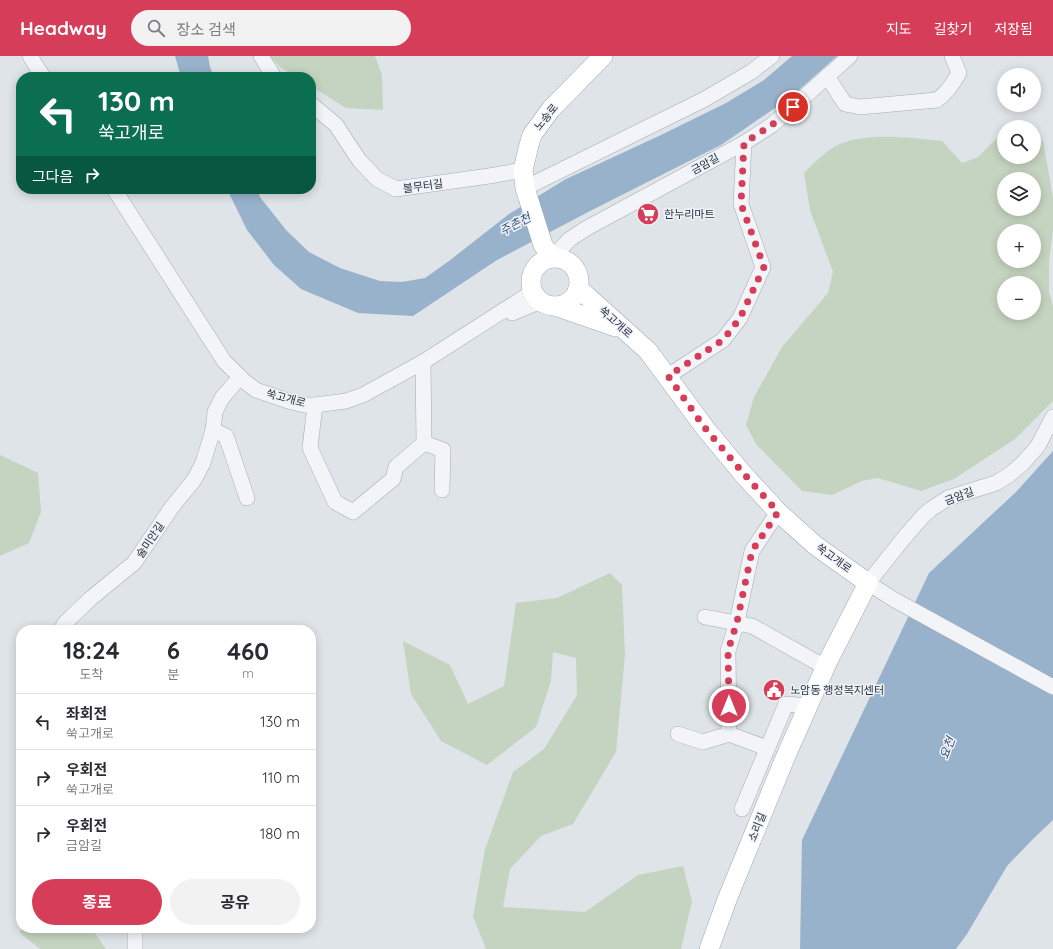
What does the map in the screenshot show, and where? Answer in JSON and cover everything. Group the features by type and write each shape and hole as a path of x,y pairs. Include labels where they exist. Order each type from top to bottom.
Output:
{"main road":[{"name":"노송로","path":"525,184 532,136 551,109 603,56"},
{"path":"525,184 548,251 544,261 533,272 532,280 543,299 625,330"},
{"path":"543,299 563,304 570,301 575,295 579,281 578,273 568,261 548,251"},
{"name":"쑥고개로","path":"578,288 648,351 668,376 705,428 778,512 816,546 868,583"},
{"name":"소리길","path":"709,949 728,897 784,758 825,667 868,583"}],"street":[{"path":"30,56 41,72"},
{"path":"261,56 271,72"},
{"name":"불무터길","path":"316,108 336,125 359,160 377,179 396,189 489,176 525,184 705,99 750,72 772,56"},
{"name":"금암길","path":"548,251 587,228 744,143 772,125 850,56"},
{"path":"827,76 845,104 860,107 937,100 944,95 954,83 959,73 952,56"},
{"path":"668,376 723,340 740,318 764,267 741,204 744,143"},
{"name":"쑥고개로","path":"117,194 224,361 256,390 304,405 346,401 363,395 423,362 478,327 543,299"},
{"path":"423,362 424,443"},
{"name":"술미안길","path":"64,625 90,599 134,563 172,507 194,480 203,463 213,430 215,412 222,398 240,377"},
{"path":"315,405 310,448 335,502 353,512 393,479 396,467 424,443"},
{"name":"금암길","path":"868,583 908,533 931,509 948,498 996,483 1009,475 1023,463 1038,446 1053,417"},
{"path":"213,430 226,436 247,498"},
{"path":"424,443 443,450 442,490"},
{"path":"729,734 728,651 737,622 752,551 778,512"},
{"name":"쑥고개로","path":"868,583 893,599 1053,686"},
{"path":"705,617 752,626 825,667"},
{"name":"소리길","path":"742,809 786,704 808,706"},
{"path":"678,734 703,742 729,734 767,748"},
{"path":"135,933 135,949"}],"green space":[{"path":"269,56 375,56 382,75 383,110 346,108 316,89 316,72 288,72 280,67"},
{"path":"877,137 904,137 942,141 962,163 978,157 996,139 997,164 1041,164 1041,139 1043,141 1053,198 1053,230 1049,262 1049,291 1053,306 1053,401 1015,439 954,479 921,491 878,478 862,481 832,495 802,491 756,444 746,425 754,397 782,347 828,293 833,272 810,210 804,173 825,153 840,144 852,140"},
{"path":"0,455 38,473 41,512 29,543 0,556"},
{"path":"610,573 622,585 625,655 616,752 573,824 541,836 510,869 503,907 585,912 638,875 683,866 692,901 681,949 486,949 473,916 485,849 513,772 544,749 577,695 576,658 553,652 551,681 536,727 487,765 441,741 411,694 403,641 450,665 468,704 504,686 516,603 557,598"},
{"path":"20,933 95,933 106,949 40,949"}],"water":[{"path":"175,56 208,56 212,72 180,72"},
{"name":"주촌천","path":"792,56 837,56 791,97 721,145 497,260 413,316 358,313 301,289 274,265 247,230 229,194 259,194 286,230 309,252 340,268 380,281 402,282 425,278 509,214 566,179 726,103 764,80"},
{"name":"요천","path":"1053,451 1053,820 1007,866 967,934 956,949 800,949 802,840 929,573 1016,492"}],"place":[{"name":"한누리마트","path":"648,214"},
{"name":"노암동 행정복지센터","path":"774,690"}],"route":[{"path":"729,706 728,651 737,622 752,551 778,512 705,428 668,376 723,340 740,318 756,281 764,267 741,204 744,143 772,125 793,107"}]}
